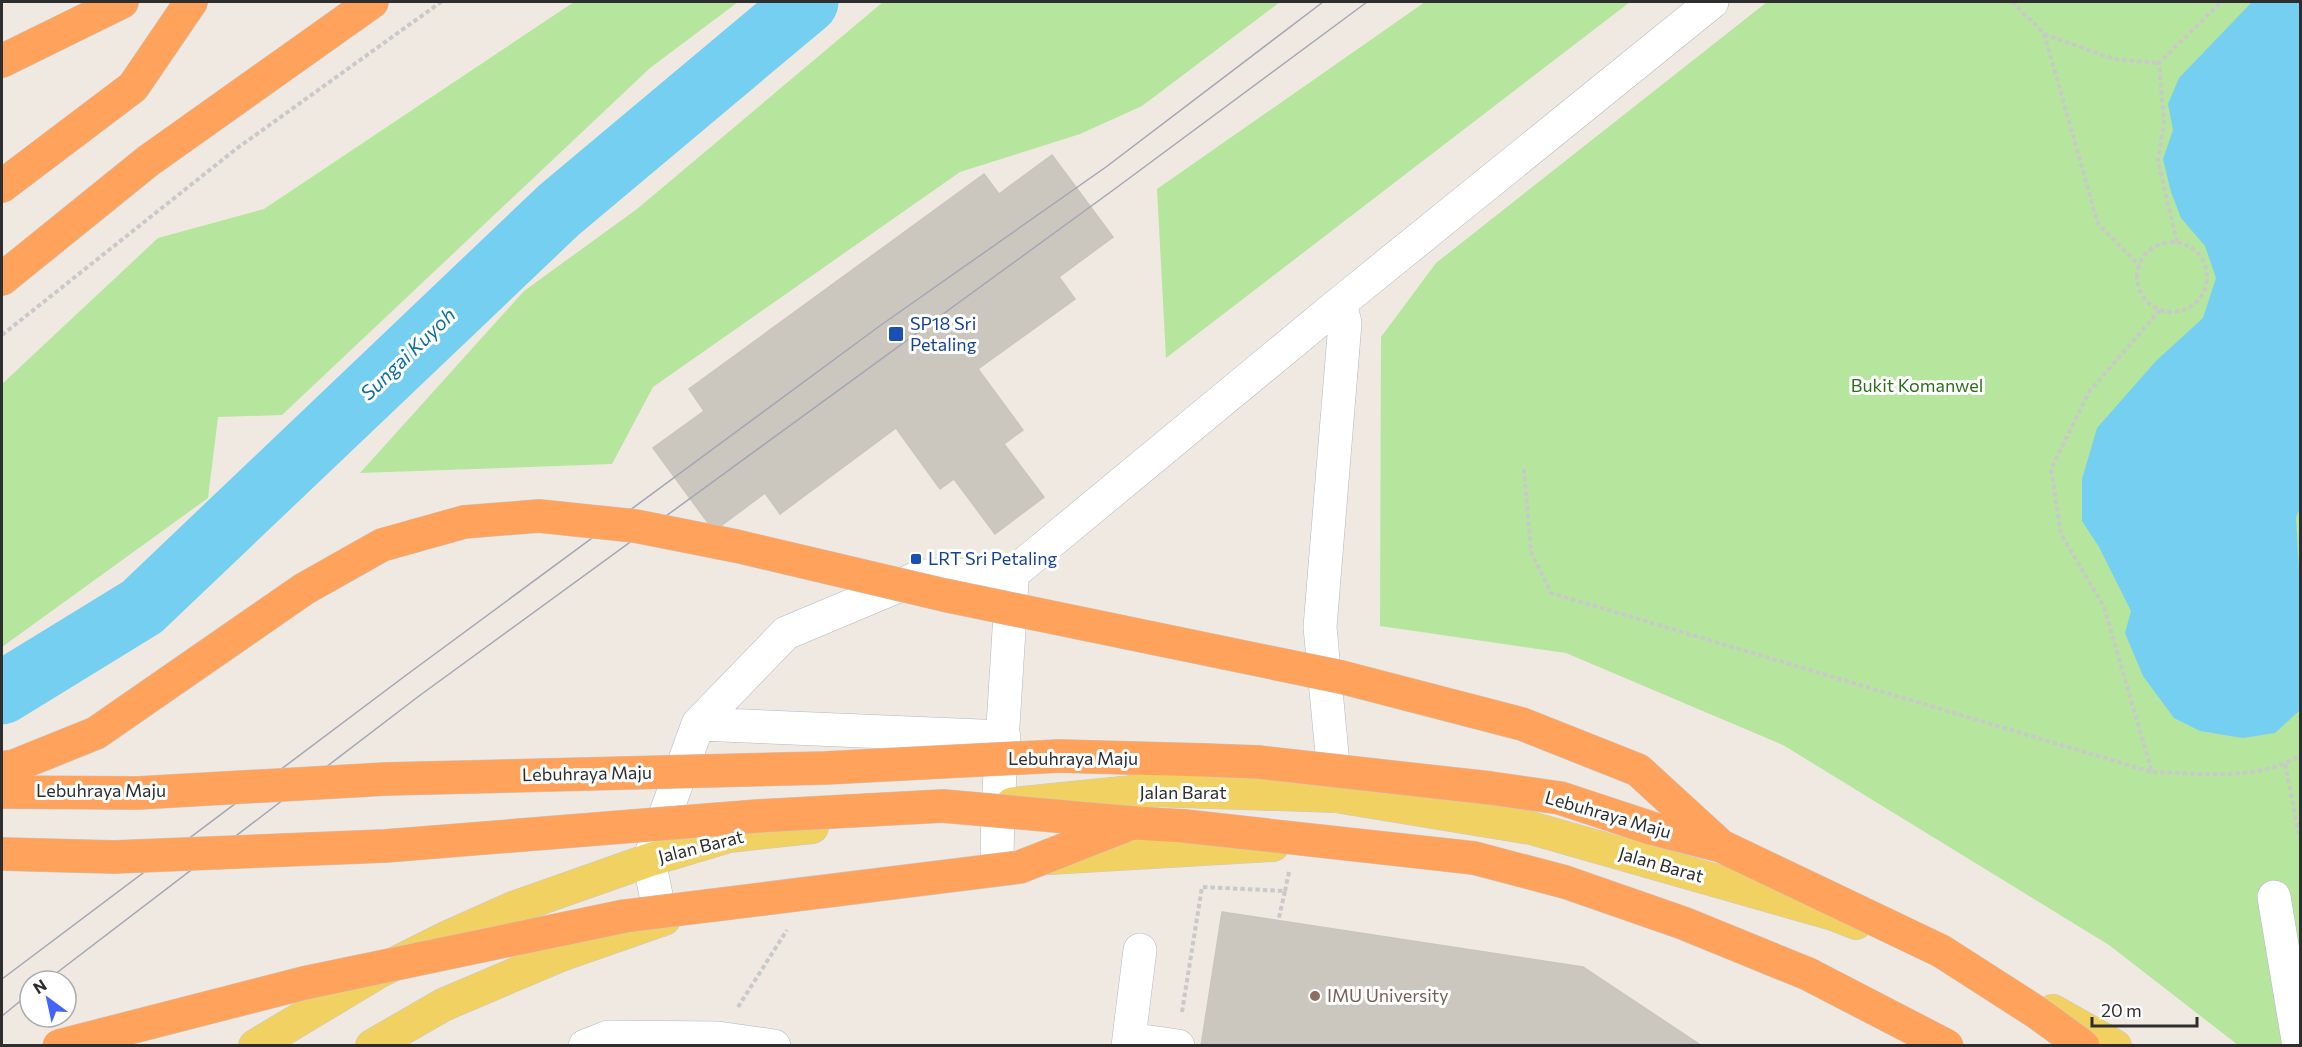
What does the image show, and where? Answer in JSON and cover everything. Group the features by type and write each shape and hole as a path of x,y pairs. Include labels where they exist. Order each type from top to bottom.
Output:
{"highway":[{"path":"2,61 122,2"},
{"path":"2,186 133,87 191,2"},
{"path":"2,279 148,161 372,2"},
{"path":"2,768 14,766 96,733 304,589 382,545 464,522 539,516 635,526 725,544 944,595 1341,677 1522,724 1638,770 1721,846"},
{"name":"Lebuhraya Maju","path":"2,792 138,793 386,779 825,768 1059,756 1258,762 1490,788 1560,798 1651,828 1721,846 1941,951 2036,1012 2083,1046"},
{"path":"2,854 114,857 385,846 759,816 943,806 1184,826 1474,858 1565,882 1683,923 1808,974 1947,1046"},
{"path":"59,1046 304,983 625,916 1020,867 1134,823"}],"main road":[{"name":"Jalan Barat","path":"255,1046 380,971 513,908 649,860 729,837 1152,790 1336,796 1531,828 1833,914 1989,975 2115,1046"},
{"path":"372,1046 443,1005 558,956 661,920 813,889 997,861 1281,845 1438,863 1550,880 1757,945 1891,1004 1959,1046"},
{"path":"1891,1004 1911,1046"}],"street":[{"path":"661,920 649,860 698,724 786,633 922,576 1012,574 1340,303 1712,2"},
{"path":"1336,796 1320,627 1345,322 1340,303"},
{"path":"997,861 998,806 1004,737 1012,574"},
{"path":"698,724 1004,737"},
{"path":"2274,897 2296,1044"},
{"path":"1140,950 1128,1042 1177,1045"},
{"path":"585,1046 608,1037 718,1038 774,1046"}],"path":[{"path":"2,335 236,149 441,2"},
{"path":"2012,2 2044,33 2114,59 2159,63 2221,2"},
{"path":"2044,33 2098,224 2139,265"},
{"path":"2159,63 2164,122 2158,161 2177,242"},
{"path":"2165,242 2177,242 2188,245 2198,252 2205,262 2208,273 2207,285 2194,305 2172,312 2160,310 2143,297 2137,276 2139,265 2153,247 2165,242"},
{"path":"2152,772 2104,607 2061,534 2051,469 2089,393 2160,310"},
{"path":"1524,469 1531,552 1551,593 2152,772 2233,774 2285,764 2301,755"},
{"path":"2285,764 2301,839"},
{"path":"1177,1045 1203,887 1285,891 1278,922"},
{"path":"718,1038 813,889"}],"green space":[{"path":"574,2 738,2 650,68 282,415 218,417 208,498 2,647 2,384 158,238 264,209"},
{"path":"883,2 1280,2 1142,106 1080,134 960,172 653,387 612,464 360,473 524,291 637,209"},
{"path":"1425,2 1630,2 1166,358 1157,189"},
{"name":"Bukit Komanwel","path":"1767,2 2300,2 2300,1045 2238,1045 2109,945 1783,745 1566,653 1380,626 1381,337 1436,263"}],"water":[{"path":"2252,2 2300,2 2300,509 2296,517 2300,589 2300,710 2275,733 2243,738 2200,731 2174,718 2143,676 2125,633 2131,611 2099,547 2082,521 2082,479 2097,428 2156,361 2203,318 2216,278 2205,246 2181,218 2171,192 2163,159 2173,130 2168,104 2179,78"}],"building":[{"name":"SP18 Sri Petaling","path":"1052,155 1113,237 1059,277 1075,299 978,369 1023,430 1004,444 1044,497 995,534 954,479 940,489 896,428 780,514 765,493 714,531 653,448 704,411 689,389 984,174 999,194"},
{"path":"1222,912 1583,967 1702,1046 1201,1046"}],"waterway":[{"name":"Sungai Kuyoh","path":"2,693 142,607 559,210 807,2"}],"tram line":[{"path":"2,979 405,676 881,325 1106,167 1323,2"},
{"path":"62,969 419,696 1116,188 1367,2"},
{"path":"2,1016 18,1003"}],"place":[{"name":"SP18 Sri Petaling","path":"896,334"},
{"name":"LRT Sri Petaling","path":"916,559"},
{"name":"IMU University","path":"1315,996"}]}
